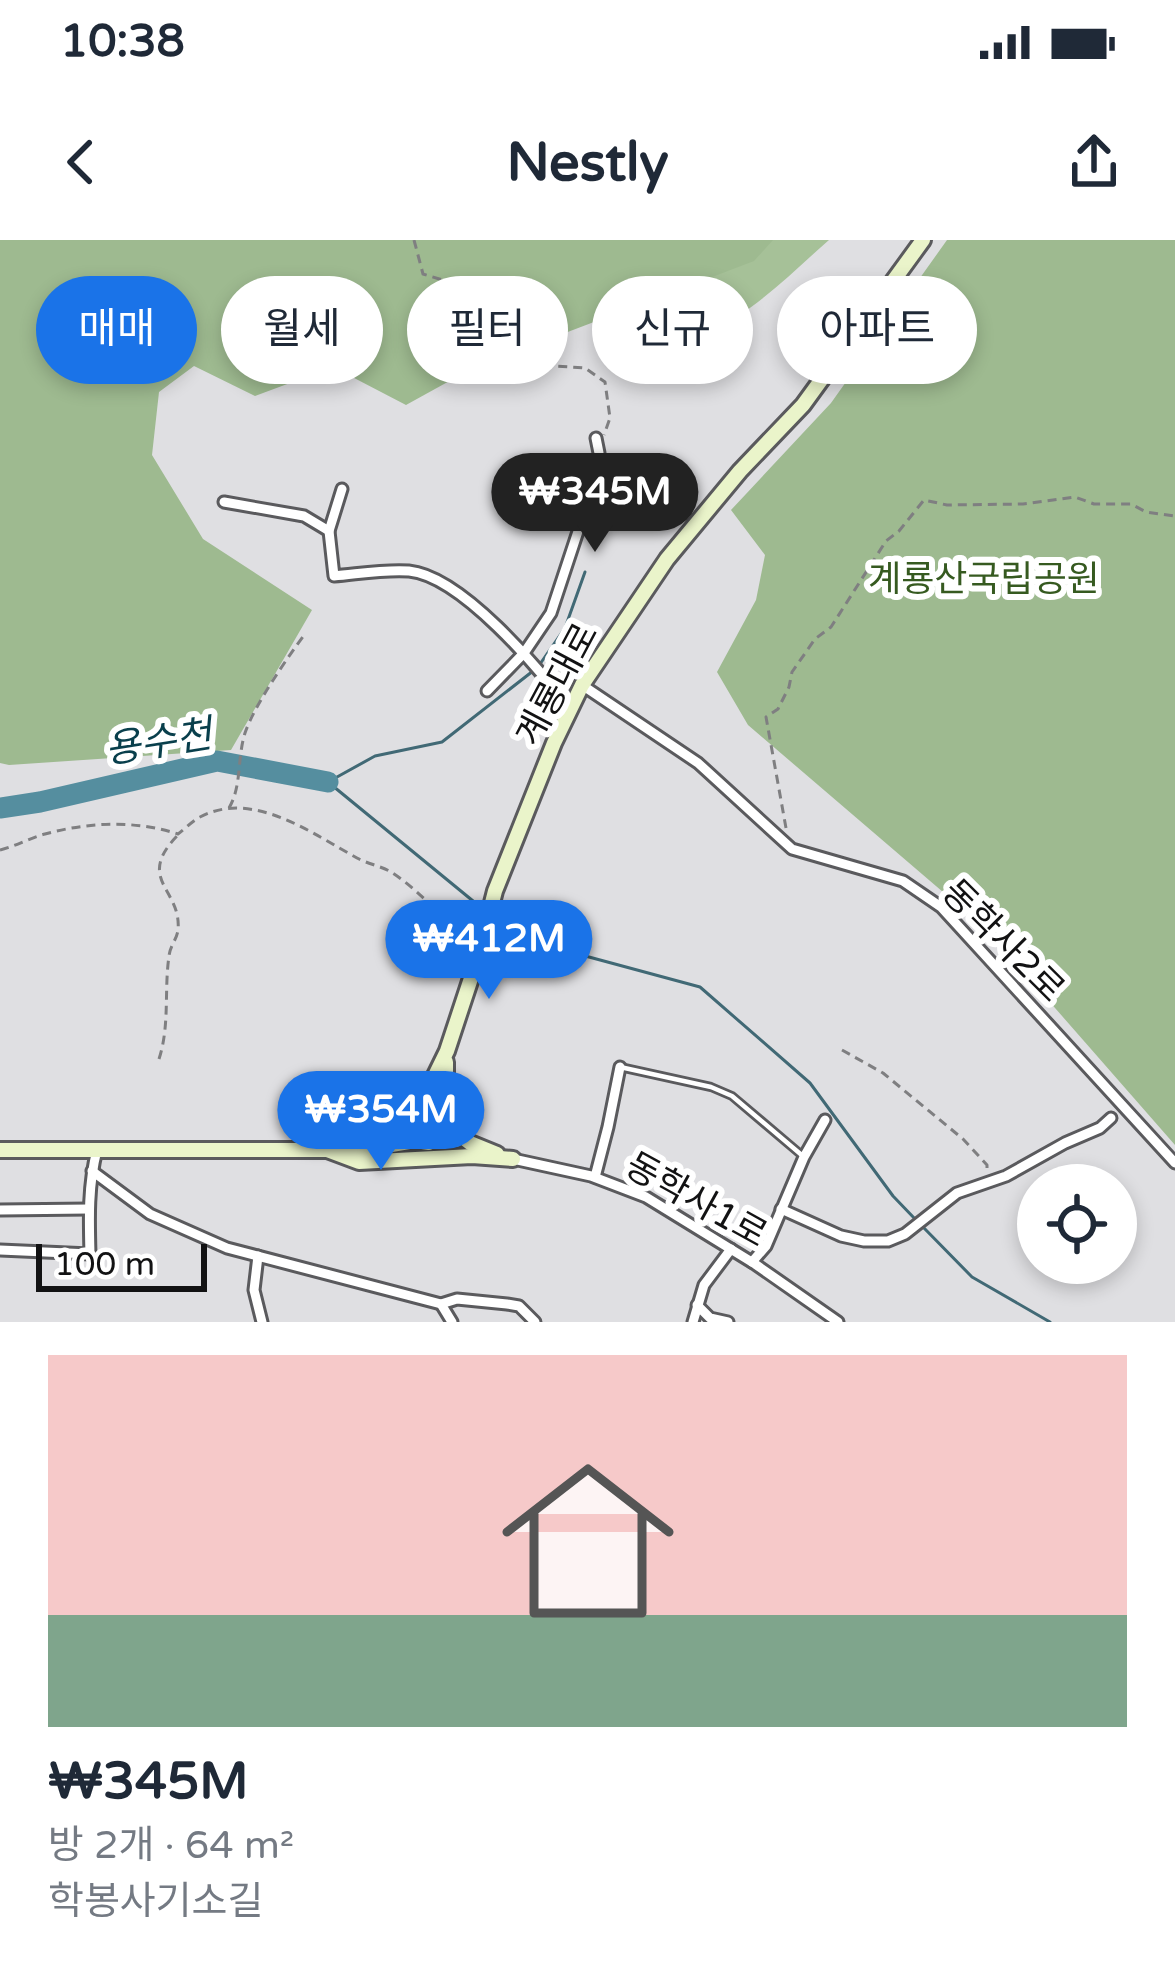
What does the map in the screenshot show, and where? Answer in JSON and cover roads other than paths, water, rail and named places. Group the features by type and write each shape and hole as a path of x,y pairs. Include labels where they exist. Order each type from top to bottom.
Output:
{"street":[{"name":"계룡대로","path":"447,1051 495,891 582,685 667,559 803,405 923,240"},
{"path":"488,691 528,657 551,613 594,483 596,438"},
{"path":"342,489 329,531 334,576 409,571 434,577 504,632 569,709"},
{"path":"224,502 304,516 329,531"},
{"name":"동학사2로","path":"582,685 698,763 792,849 903,881 941,907 1175,1163"},
{"path":"333,1152 340,1143 393,1126 426,1094 447,1051"},
{"path":"433,1142 441,1136 446,1120 447,1051"},
{"path":"595,1178 620,1067"},
{"path":"413,1106 432,1102 470,1143 513,1160"},
{"path":"413,1106 404,1124 415,1141"},
{"path":"781,1209 841,1236 888,1241 905,1234 957,1193 1006,1176 1112,1118"},
{"path":"752,1262 766,1246 825,1120"},
{"path":"0,1150 333,1152 415,1141 433,1142 472,1156"},
{"path":"0,1250 90,1254 89,1209 97,1150"},
{"path":"333,1152 358,1162 472,1156 513,1160"},
{"name":"동학사1로","path":"513,1160 595,1178 646,1197 752,1262 834,1321"},
{"path":"92,1171 166,1222 227,1248 441,1304 457,1299 519,1306 535,1322"},
{"path":"0,1210 89,1209"},
{"path":"693,1322 704,1285 731,1249"},
{"path":"258,1256 254,1290 262,1322"},
{"path":"441,1304 452,1322"},
{"path":"697,1305 710,1318 728,1322"}],"lane":[{"path":"620,1067 732,1096 804,1157"}],"waterway":[{"path":"540,664 565,628 585,572"},
{"path":"484,910 328,782 375,756 442,742 533,671"},
{"name":"용수천","path":"0,808 217,761 328,782"},
{"path":"496,920 515,937 700,987 810,1083 916,1220"},
{"path":"923,1227 972,1277 1050,1322"}],"park label":[{"name":"계룡산국립공원","path":"984,578"}]}
